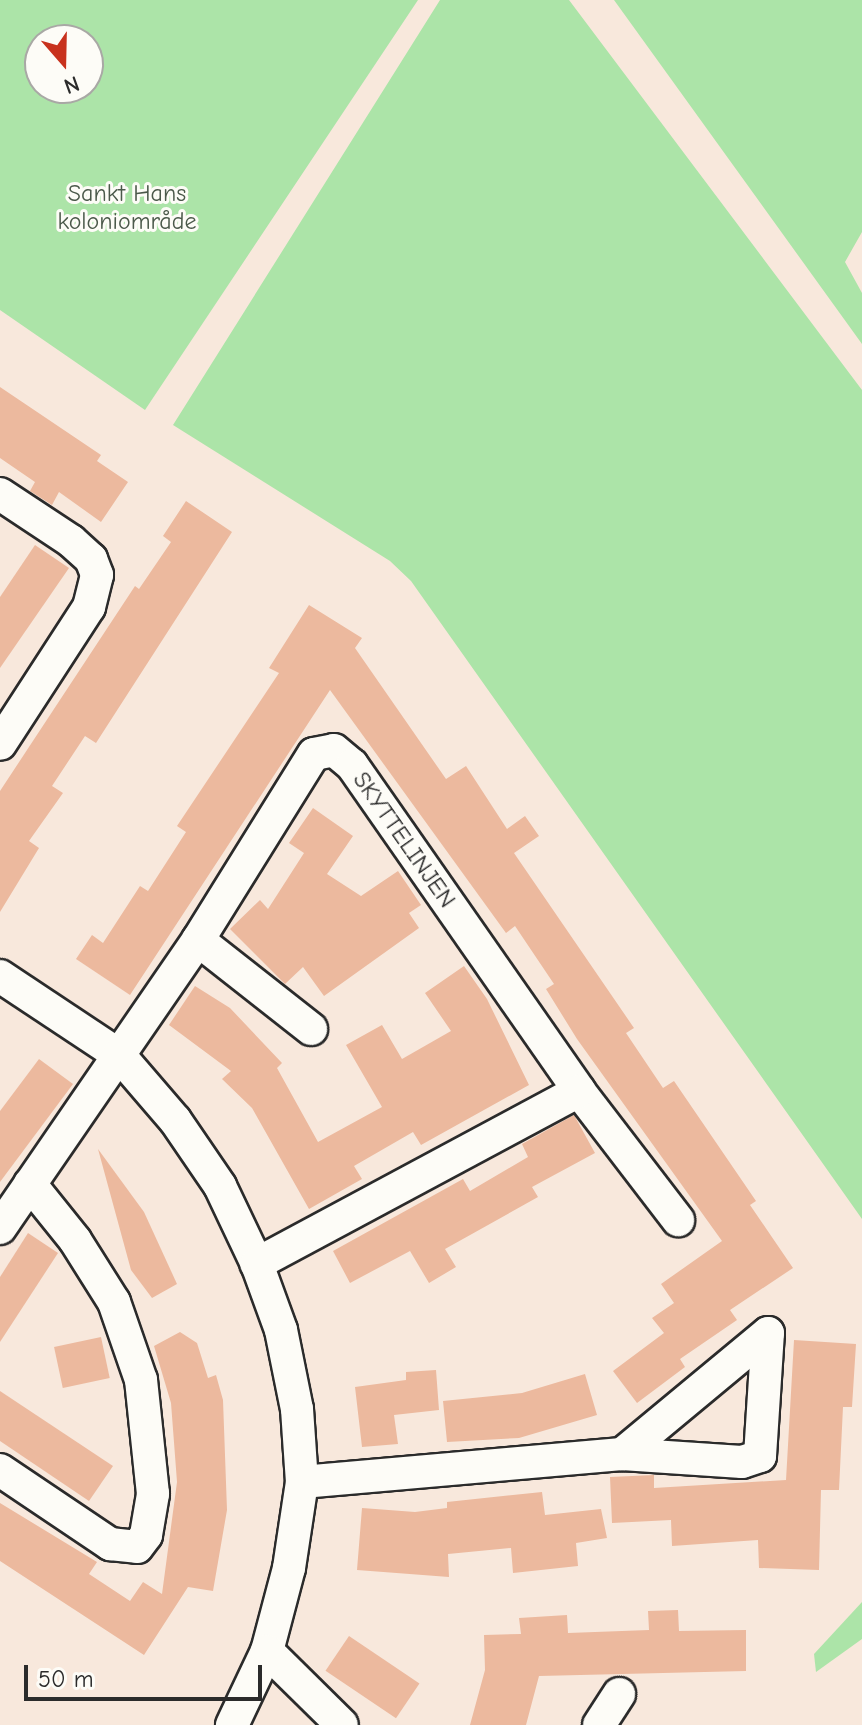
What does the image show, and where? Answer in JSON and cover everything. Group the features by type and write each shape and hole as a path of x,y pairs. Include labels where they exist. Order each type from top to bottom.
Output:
{"street":[{"path":"0,494 71,541 91,559 97,575 89,607 0,744"},
{"name":"SKYTTELINJEN","path":"0,1228 198,940 314,754 334,750 352,765 579,1091 678,1220"},
{"path":"198,940 311,1029"},
{"path":"0,976 119,1055 175,1120 220,1186 257,1264 281,1330 297,1409 302,1482 289,1568 267,1651 232,1725"},
{"path":"257,1264 579,1091"},
{"path":"0,1470 110,1544 137,1547 146,1535 153,1494 141,1380 114,1302 75,1240 30,1184"},
{"path":"302,1482 622,1454 742,1462 760,1456 768,1333 622,1454"},
{"path":"267,1651 342,1725"},
{"path":"599,1725 619,1694"}],"green space":[{"name":"Sankt Hans koloniområde","path":"0,0 418,0 145,410 0,310"},
{"path":"440,0 569,0 862,390 862,1219 411,581 390,561 173,425"},
{"path":"614,0 862,0 862,232 845,262 862,293 862,344"},
{"path":"862,1602 862,1639 816,1672 814,1654"}],"building":[{"path":"0,387 101,455 97,461 128,482 101,522 59,492 52,505 30,491 35,482 0,458"},
{"path":"186,501 232,532 96,743 85,736 52,786 63,793 29,841 39,848 0,912 0,791 135,586 139,589 171,542 163,536"},
{"path":"35,545 69,568 0,668 0,597"},
{"path":"309,605 362,638 355,648 446,779 466,766 507,829 525,816 539,836 514,853 634,1028 626,1033 663,1088 674,1081 756,1201 750,1205 793,1268 730,1310 737,1320 680,1359 685,1367 637,1403 613,1371 664,1333 652,1318 674,1303 661,1284 722,1241 577,1039 546,989 554,984 515,926 506,933 330,690 130,995 76,959 92,935 103,943 140,886 148,891 186,832 177,826 279,673 269,668"},
{"path":"313,808 353,836 327,874 361,896 398,871 421,905 409,913 419,928 324,996 303,967 285,984 230,929 260,900 268,909 304,853 289,843"},
{"path":"464,966 487,999 529,1085 421,1145 413,1132 354,1166 362,1179 309,1209 252,1108 222,1079 231,1071 169,1025 195,986 230,1008 282,1063 277,1068 318,1142 382,1107 346,1045 382,1025 402,1059 451,1031 425,993"},
{"path":"39,1059 73,1084 0,1182 0,1111"},
{"path":"574,1115 595,1153 532,1187 538,1197 445,1249 456,1267 429,1283 410,1251 350,1283 333,1251 463,1179 470,1191 528,1157 522,1144"},
{"path":"98,1149 144,1212 177,1284 152,1298 131,1270"},
{"path":"28,1233 58,1253 0,1342 0,1277"},
{"path":"180,1332 197,1343 208,1378 216,1375 223,1400 227,1510 213,1591 188,1587 144,1655 0,1561 0,1503 97,1562 89,1574 130,1601 143,1582 162,1594 177,1482 171,1403 154,1346"},
{"path":"101,1337 110,1378 63,1388 54,1347"},
{"path":"794,1340 856,1344 852,1407 843,1407 839,1490 821,1490 819,1570 759,1568 758,1540 672,1546 671,1520 612,1523 610,1477 654,1475 654,1488 786,1480"},
{"path":"436,1370 439,1410 394,1415 398,1444 362,1447 355,1387 406,1380 406,1372"},
{"path":"585,1374 597,1415 519,1438 447,1442 443,1401 522,1393"},
{"path":"0,1391 113,1466 89,1501 0,1441"},
{"path":"542,1492 545,1515 601,1509 607,1538 576,1543 578,1566 513,1573 511,1548 448,1554 449,1577 357,1570 362,1508 415,1512 447,1508 447,1502"},
{"path":"678,1610 679,1631 746,1630 746,1671 539,1676 526,1725 470,1725 485,1670 484,1635 521,1634 519,1618 567,1615 568,1633 649,1630 648,1611"},
{"path":"349,1636 419,1684 396,1718 326,1671"}]}
